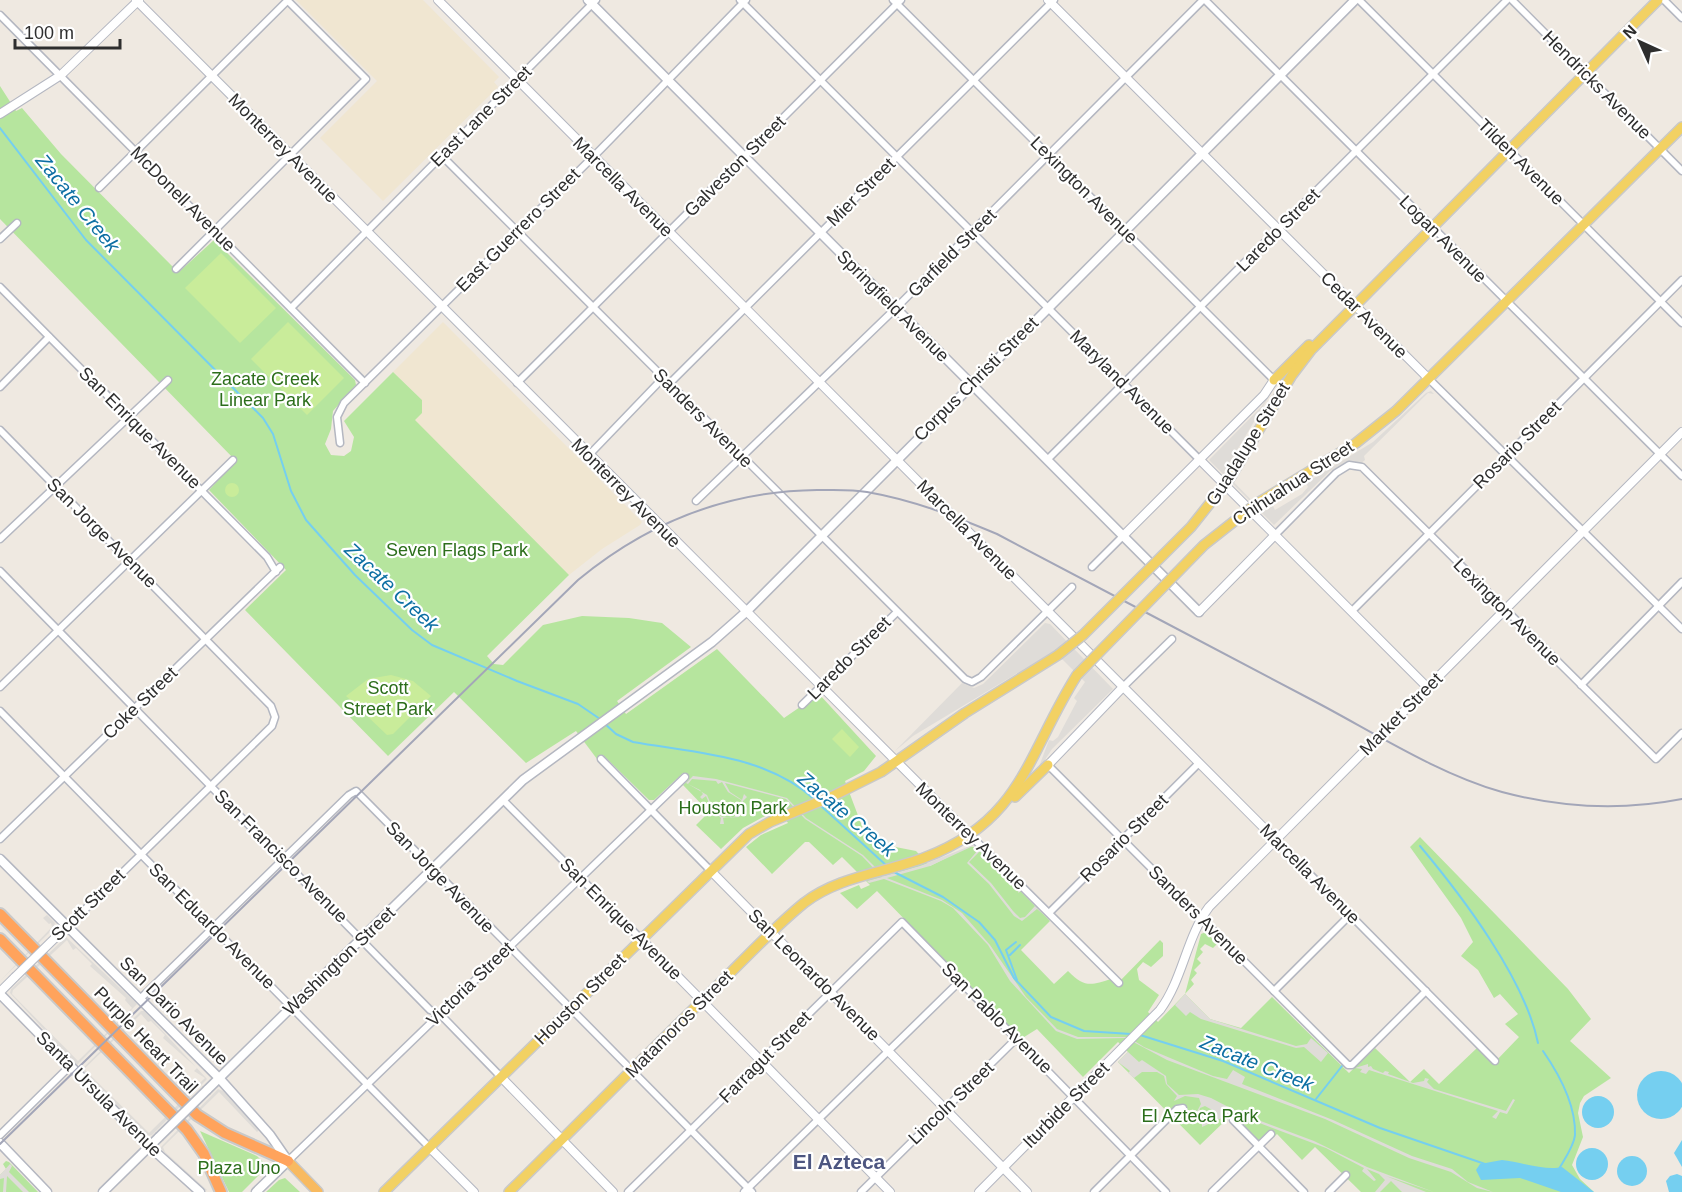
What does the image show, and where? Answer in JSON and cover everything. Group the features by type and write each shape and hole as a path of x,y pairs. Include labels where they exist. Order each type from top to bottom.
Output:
{"highway":[{"name":"Purple Heart Trail","path":"0,914 197,1115 225,1132 288,1161"},
{"name":"Purple Heart Trail","path":"0,939 187,1130 204,1154 221,1192"},
{"name":"San Dario Avenue","path":"288,1161 318,1192"}],"main road":[{"name":"Corpus Christi Street","path":"580,737 712,642 746,612 1279,75 1357,0"},
{"name":"Guadalupe Street","path":"783,816 849,789 895,763 966,712 1058,655 1083,635 1191,527 1230,478 1292,375 1337,323 1658,0"},
{"name":"Springfield Avenue","path":"592,1 744,157 1123,536 1196,615"},
{"name":"Chihuahua Street","path":"862,876 923,858 970,835 995,815 1021,781 1051,718 1077,675 1204,546 1256,504 1356,443 1430,380 1682,127"},
{"path":"1274,380 1308,346 1337,323"},
{"name":"Washington Street","path":"103,1192 502,800 543,764 580,737"},
{"path":"995,815 1048,765"},
{"name":"Houston Street","path":"384,1192 710,870 749,834 783,816"},
{"name":"San Dario Avenue","path":"0,859 219,1078 270,1135 288,1161"},
{"name":"Matamoros Street","path":"509,1192 772,933 815,896 862,876"},
{"name":"Santa Ursula Avenue","path":"0,993 149,1146 200,1192"},
{"path":"0,1143 47,1192"},
{"name":"Victoria Street","path":"256,1192 288,1161"}],"street":[{"path":"0,114 61,75 138,0"},
{"name":"Monterrey Avenue","path":"138,0 895,763 1050,912 1119,983"},
{"path":"99,188 287,0 366,79 176,269"},
{"name":"Logan Avenue","path":"1204,0 1682,476"},
{"name":"Garfield Street","path":"696,501 896,308 1204,0"},
{"name":"Tilden Avenue","path":"1357,0 1682,323"},
{"name":"Laredo Street","path":"1047,460 1510,0"},
{"name":"Hendricks Avenue","path":"1510,0 1682,171"},
{"path":"1664,0 1682,18"},
{"name":"Marcella Avenue","path":"441,1 592,157 820,382 1495,1061"},
{"name":"East Lane Street","path":"291,308 592,1"},
{"name":"Maryland Avenue","path":"743,1 896,157 1428,688"},
{"name":"East Guerrero Street","path":"340,443 336,428 339,410 669,81 743,1"},
{"name":"Lexington Avenue","path":"897,1 973,80 1274,380"},
{"name":"Galveston Street","path":"517,383 669,233 897,1"},
{"name":"Cedar Avenue","path":"1051,1 1354,306 1682,629"},
{"name":"Mier Street","path":"669,384 1051,1"},
{"name":"McDonell Avenue","path":"0,15 365,383"},
{"name":"Sanders Avenue","path":"442,156 592,309 965,679 972,682 981,677 1047,611"},
{"path":"0,239 17,223"},
{"name":"Rosario Street","path":"1352,611 1682,280"},
{"name":"San Enrique Avenue","path":"0,287 278,569"},
{"path":"0,387 50,337"},
{"path":"589,455 663,378"},
{"path":"0,539 54,485 168,380"},
{"name":"Guadalupe Street","path":"1092,567 1264,395 1274,380"},
{"name":"San Jorge Avenue","path":"0,430 271,706 275,717"},
{"name":"Market Street","path":"1152,1017 1175,985 1201,918 1682,432"},
{"path":"0,687 233,460"},
{"name":"Chihuahua Street","path":"1196,615 1336,473 1349,465 1360,467"},
{"name":"Lexington Avenue","path":"1360,467 1656,759 1682,733"},
{"name":"Coke Street","path":"0,839 278,569"},
{"name":"San Francisco Avenue","path":"0,571 362,938 430,1010 439,1013 613,1192"},
{"path":"1581,685 1682,582"},
{"path":"1047,611 1072,587"},
{"name":"Laredo Street","path":"802,705 897,612"},
{"path":"1048,765 1172,639"},
{"name":"San Eduardo Avenue","path":"0,711 474,1192"},
{"name":"Scott Street","path":"0,993 272,726 275,717"},
{"name":"San Leonardo Avenue","path":"601,759 1027,1192"},
{"name":"Rosario Street","path":"1050,912 1199,763"},
{"name":"Sanders Avenue","path":"1048,765 1350,1065 1426,991"},
{"name":"Victoria Street","path":"288,1161 686,777"},
{"name":"San Jorge Avenue","path":"282,858 349,795 357,792 748,1191"},
{"name":"San Enrique Avenue","path":"502,800 890,1192"},
{"path":"140,999 282,858"},
{"path":"1274,991 1351,914"},
{"name":"San Pablo Avenue","path":"902,922 1166,1192"},
{"name":"Farragut Street","path":"628,1192 902,922"},
{"path":"748,1191 960,981"},
{"name":"Iturbide Street","path":"978,1192 1152,1017"},
{"name":"Lincoln Street","path":"861,1192 1016,1040"},
{"path":"0,1135 70,1066"},
{"path":"1094,1192 1177,1109 1183,1108"},
{"path":"1233,1120 1304,1192"},
{"path":"1212,1192 1271,1134"},
{"path":"1329,1192 1347,1175"}],"shaded area":[{"path":"296,0 423,0 499,77 494,82 498,87 383,201 320,138 377,81"},
{"path":"443,322 642,522 640,525 602,549 569,575 414,420 422,400 393,372"},
{"path":"1277,383 1224,472 1263,512 1273,506 1275,510 1302,494 1308,487 1306,483 1373,442 1426,393 1431,391 1434,394 1428,393 1364,456 1365,460 1360,464 1351,462 1330,471 1274,525 1209,460 1261,407"},
{"path":"1045,623 1050,624 1113,689 1052,749 1037,772 1049,740 1053,741 1058,737 1077,701 1074,698 1085,682 1054,651 913,736 895,751 962,683 974,688 983,684"},
{"path":"693,776 716,779 787,798 806,818 863,855 884,876 920,866 975,844 1014,884 980,851 969,862 991,883 1013,911 1020,918 1025,917 1035,906 1029,899 1044,915 1037,909 1022,921 1014,916 989,884 967,863 978,850 973,846 930,866 887,878 942,900 962,913 990,945 1026,997 1057,1029 1078,1037 1128,1037 1144,1047 1213,1076 1227,1079 1233,1070 1245,1077 1242,1084 1333,1120 1412,1156 1452,1169 1468,1182 1493,1192 1477,1188 1451,1172 1409,1158 1325,1119 1167,1060 1126,1038 1077,1039 1056,1031 1010,981 988,945 953,908 941,901 884,879 869,883 867,881 882,877 862,856 805,819 786,799 725,783 730,792 742,800 744,794 747,797 743,805 741,800 728,792 722,782 718,784 716,781 692,779 688,784 686,783"},
{"path":"701,792 707,795 713,809 722,817 729,818 723,818 724,824 720,824 721,818 712,810 706,796 702,799 700,797 703,794"},
{"path":"47,915 55,923 53,929 0,981 52,927 51,923 49,924 43,918"},
{"path":"66,937 137,1004 77,1065 10,993 11,989","holes":["67,940 73,950 76,948 92,964 90,966 126,998 125,1000 132,1008 78,1061 12,994 13,990"]},
{"path":"1185,994 1210,1019 1296,1046 1307,1044 1311,1038 1328,1053 1321,1062 1304,1047 1296,1048 1201,1019 1190,1012 1186,1016 1175,1005"},
{"path":"141,1011 144,1011 196,1067 163,1038 165,1035 141,1014 84,1069 149,1133 205,1078 194,1071 197,1068 207,1079 152,1135 148,1136 81,1070"},
{"path":"1128,1052 1139,1062 1142,1060 1166,1076 1167,1084 1179,1095 1198,1094 1211,1098 1242,1114 1314,1141 1367,1167 1434,1192 1386,1176 1426,1192 1402,1192 1391,1181 1380,1192 1375,1192 1385,1180 1379,1174 1367,1169 1376,1180 1374,1181 1362,1171 1364,1168 1326,1148 1233,1113 1234,1118 1230,1114 1202,1127 1202,1122 1199,1120 1196,1122 1193,1119 1201,1104 1199,1098 1185,1096 1174,1101 1177,1096 1166,1084 1164,1076 1157,1072 1142,1072 1134,1078 1128,1073 1130,1071 1118,1062","holes":["1205,1106 1214,1111 1213,1117 1207,1122 1200,1120 1198,1115 1200,1108"]},
{"path":"1368,1064 1368,1067 1371,1066 1383,1073 1389,1072 1388,1074 1413,1083 1424,1081 1425,1078 1429,1079 1427,1082 1434,1089 1506,1111 1513,1099 1515,1100 1507,1114 1500,1112 1496,1119 1492,1117 1498,1111 1369,1070 1366,1074 1360,1072 1362,1069 1355,1068"},
{"path":"218,1089 223,1091 259,1130 257,1132 219,1092 163,1147 165,1152 207,1190 205,1191 160,1148"},
{"path":"10,1164 12,1166 9,1172 29,1192 23,1192 7,1176 6,1192 3,1192 4,1178 0,1179 0,1175"}],"green space":[{"name":"Zacate Creek Linear Park","path":"0,86 16,111 22,108 61,154 172,266 180,271 214,240 355,380 356,385 333,411 331,429 325,444 331,455 344,456 351,451 354,437 344,421 393,372 422,400 422,413 415,420 569,575 487,656 494,664 503,665 543,625 582,616 629,618 662,623 691,647 617,701 626,714 717,649 784,718 819,694 876,756 864,771 845,781 865,834 875,843 916,851 930,866 970,846 978,848 1050,921 1021,950 1054,984 1068,971 1088,984 1111,979 1116,985 1160,940 1163,943 1163,956 1151,967 1143,962 1137,969 1139,980 1159,995 1148,1012 1158,1022 1185,994 1210,1019 1241,1028 1272,997 1349,1073 1375,1048 1410,1082 1424,1069 1439,1084 1477,1048 1493,1064 1519,1037 1505,1024 1518,1014 1500,994 1494,998 1478,970 1461,956 1473,942 1461,918 1410,847 1420,837 1568,989 1591,1019 1570,1041 1611,1078 1584,1096 1580,1103 1578,1113 1583,1137 1572,1165 1580,1179 1594,1192 1361,1192 1315,1147 1302,1160 1277,1134 1274,1137 1269,1132 1259,1142 1234,1118 1226,1120 1200,1145 1118,1062 1128,1052 1118,1042 1083,1077 1037,1029 1021,1039 877,891 857,909 840,893 859,885 861,889 870,885 842,857 833,865 809,842 805,842 772,874 746,847 761,835 788,823 778,809 743,828 721,849 696,825 709,812 683,785 689,779 683,773 654,800 649,800 603,755 597,759 576,731 526,763 454,692 388,756 245,610 286,570 209,490 236,461 0,219"},
{"path":"221,253 276,308 240,343 185,288"},
{"path":"288,322 344,378 307,415 251,359"},
{"path":"229,483 235,483 239,490 235,497 229,497 225,493 225,487"},
{"name":"Scott Street Park","path":"391,675 413,681 431,696 393,734 387,735 346,696 368,679"},
{"path":"842,729 859,747 850,757 832,739"},
{"path":"1206,932 1217,944 1213,948 1205,944 1200,949 1203,952 1197,959 1201,963 1194,970 1197,973 1191,980 1194,984 1185,994 1201,934"},
{"name":"Plaza Uno","path":"200,1131 257,1156 263,1162 263,1171 242,1192 229,1192"},
{"path":"6,1161 38,1192 0,1192 0,1175 6,1169 3,1164"},
{"path":"285,1178 300,1192 266,1192 279,1180"}],"water":[{"path":"1661,1071 1678,1078 1685,1095 1678,1112 1661,1119 1644,1112 1637,1095 1644,1078"},
{"path":"1598,1096 1610,1100 1614,1112 1610,1124 1598,1128 1586,1124 1582,1112 1586,1100"},
{"path":"1682,1140 1682,1167 1674,1153"},
{"path":"1592,1148 1604,1152 1608,1164 1604,1176 1592,1180 1580,1176 1576,1164 1580,1152"},
{"path":"1632,1156 1643,1160 1647,1171 1643,1182 1632,1186 1621,1182 1617,1171 1621,1160"},
{"path":"1502,1160 1541,1167 1562,1167 1594,1192 1561,1192 1520,1178 1481,1180 1476,1170 1480,1164"},
{"path":"1677,1174 1682,1176 1682,1192 1669,1192 1666,1181 1670,1176"}],"waterway":[{"name":"Zacate Creek","path":"0,128 86,240 263,418 273,434 291,491 306,520 355,575 412,630 432,645 578,704 600,719"},
{"name":"Zacate Creek","path":"604,723 616,734 633,742 705,753 752,765 795,784 814,799"},
{"name":"Zacate Creek","path":"820,805 887,866"},
{"path":"1420,846 1490,939 1520,992 1538,1043"},
{"name":"Zacate Creek","path":"894,872 943,897 979,922 995,940 1014,978 1051,1017 1084,1031 1131,1034"},
{"path":"1016,942 1006,950 1017,980"},
{"path":"1010,955 1020,945"},
{"name":"Zacate Creek","path":"1140,1035 1223,1061 1380,1128 1485,1164"},
{"path":"1543,1051 1570,1102 1575,1124 1573,1144 1559,1169"},
{"path":"1316,1099 1342,1066"}],"railway":[{"path":"0,1144 578,580 604,560 660,527 690,514 751,496 817,490 861,491 917,504 965,521 997,534 1406,751 1454,775 1502,792 1547,802 1592,806 1637,805 1682,799"}],"district":[{"name":"El Azteca","path":"839,1161"}],"park label":[{"name":"Seven Flags Park","path":"457,550"},
{"name":"Houston Park","path":"733,808"},
{"name":"El Azteca Park","path":"1200,1116"}]}
